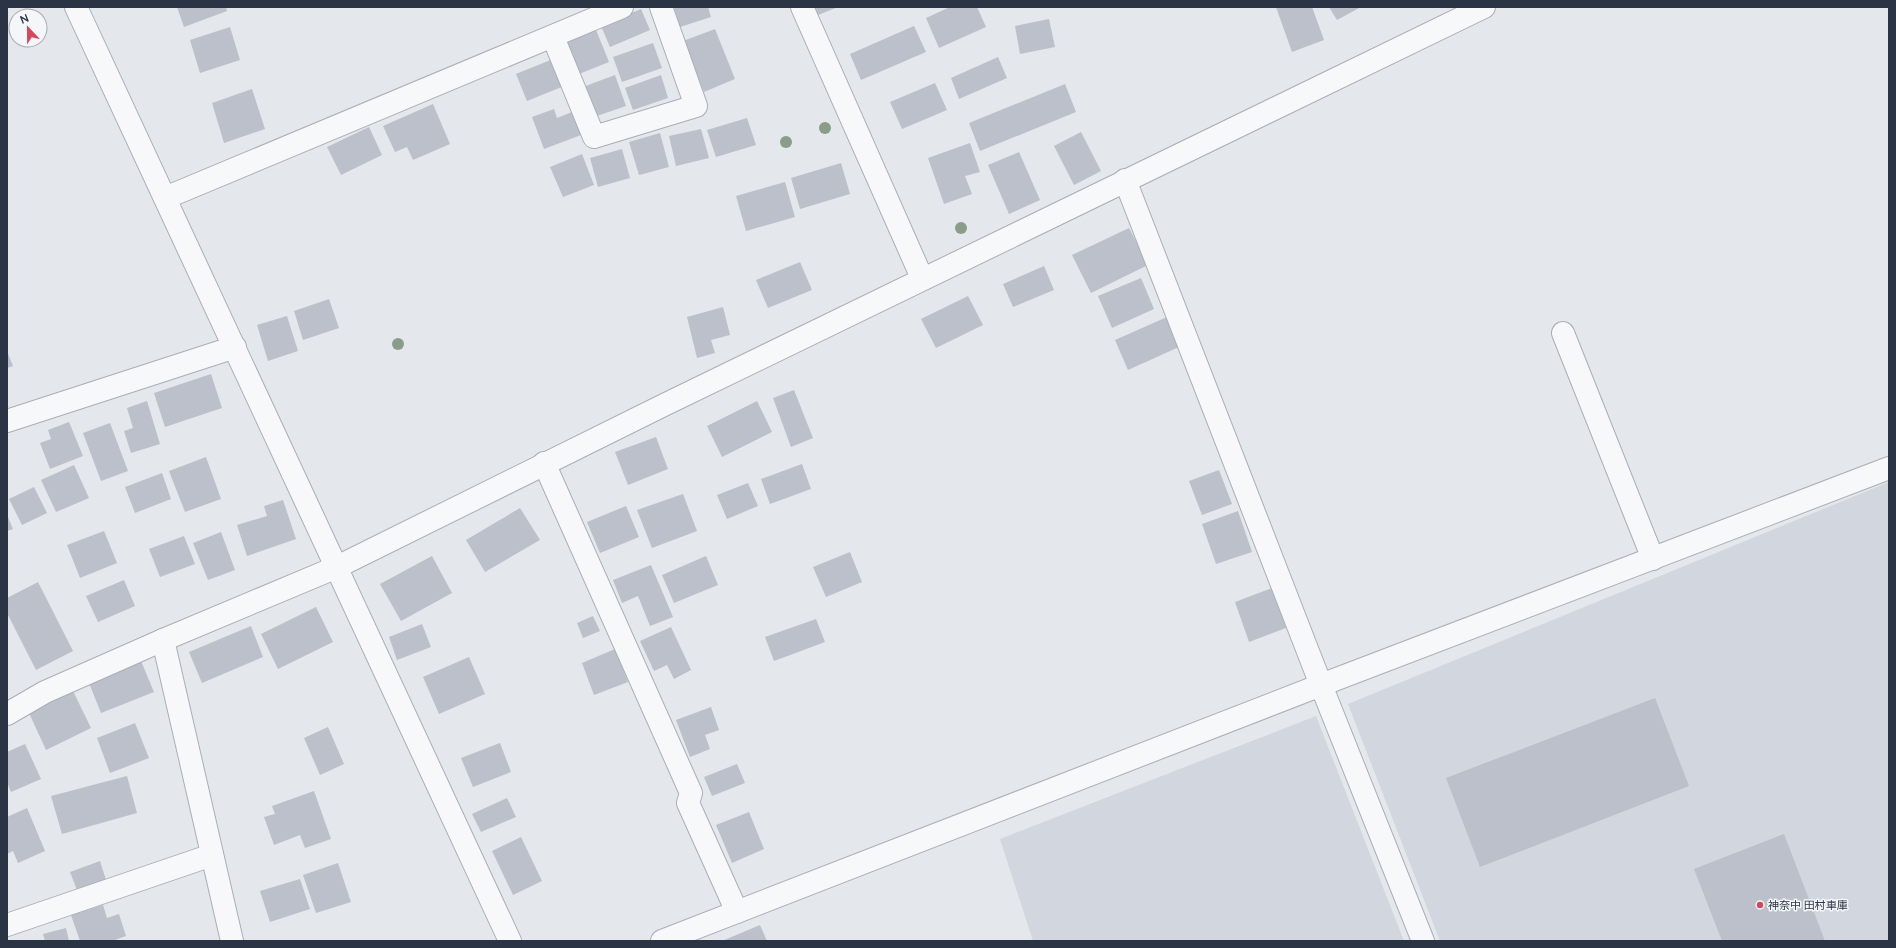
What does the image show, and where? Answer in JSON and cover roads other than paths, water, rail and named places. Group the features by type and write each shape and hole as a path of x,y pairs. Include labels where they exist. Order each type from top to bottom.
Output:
{"street":[{"path":"76,7 510,941"},
{"path":"165,198 622,7"},
{"path":"552,37 594,136 696,106 661,7"},
{"path":"802,7 922,278"},
{"path":"7,714 45,692 163,640 337,567 544,463 922,278 1484,7"},
{"path":"1125,180 1321,685 1423,941"},
{"path":"1563,333 1653,559"},
{"path":"7,421 235,347"},
{"path":"544,463 691,793 688,803 737,912"},
{"path":"662,941 1321,685 1889,468"},
{"path":"163,640 232,941"},
{"path":"7,925 212,855"}],"place":[{"name":"神奈中 田村車庫","path":"1760,905"}]}
